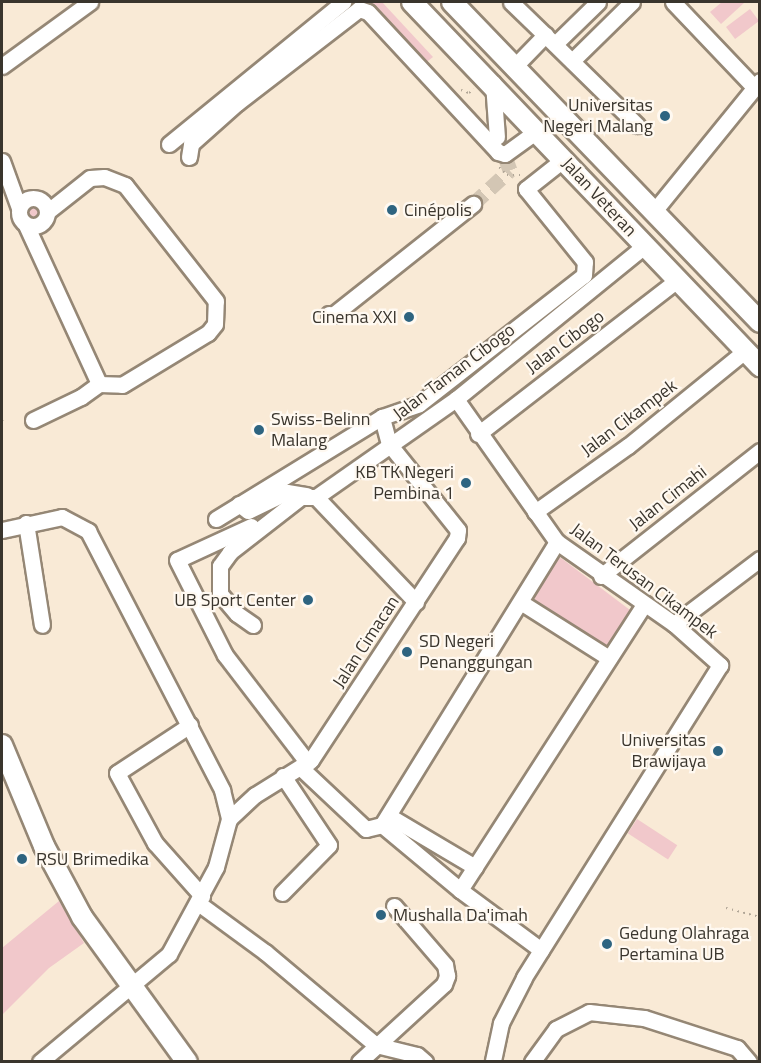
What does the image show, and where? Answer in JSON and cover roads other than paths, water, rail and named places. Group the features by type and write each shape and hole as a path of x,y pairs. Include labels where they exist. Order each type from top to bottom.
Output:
{"main road":[{"name":"Jalan Veteran","path":"412,2 493,83 676,281 759,366"},
{"name":"Jalan Veteran","path":"452,2 655,210 759,322"},
{"path":"2,746 44,846 82,917 131,988 187,1062"}],"street":[{"path":"2,66 90,2"},
{"path":"189,157 191,144 225,106 343,2"},
{"path":"511,2 638,125"},
{"path":"514,67 598,2"},
{"path":"572,61 632,2"},
{"path":"655,210 757,84 673,2"},
{"path":"169,144 359,9 368,12 498,152 505,154 537,131"},
{"path":"493,83 497,137"},
{"path":"216,519 385,416 419,404 586,272 585,262 526,190 564,159"},
{"path":"2,161 15,191 20,218 41,210 90,178 104,177 125,185 216,301 218,313 208,333 122,385 99,384 81,397 33,420"},
{"path":"15,191 41,210"},
{"path":"330,314 333,315 473,204"},
{"path":"41,210 35,240 99,384"},
{"name":"Jalan Taman Cibogo","path":"281,514 456,399 644,246"},
{"name":"Jalan Cibogo","path":"478,434 676,281"},
{"name":"Jalan Cikampek","path":"535,512 628,446 745,351"},
{"name":"Jalan Terusan Cikampek","path":"456,399 478,434 557,542 601,576 674,624 717,661 719,670 541,950 501,1023 493,1062"},
{"path":"385,416 392,441 458,530 457,538 416,602"},
{"name":"Jalan Cimahi","path":"601,576 759,451"},
{"path":"238,504 248,511 287,492 311,496"},
{"name":"Jalan Cimacan","path":"304,766 416,602 311,496"},
{"path":"254,625 237,614 220,594 220,566 236,547 281,514"},
{"path":"281,514 177,560 225,655 304,766 366,829 385,820 522,603 557,542"},
{"path":"2,530 62,517 88,531 222,790 229,819 216,867 172,950 131,988 40,1062"},
{"path":"26,523 42,625"},
{"path":"674,624 759,559"},
{"path":"522,603 609,658"},
{"path":"460,890 644,604"},
{"path":"190,725 117,773 155,843 200,899 375,1045 417,1055 425,1062"},
{"path":"229,819 255,795 304,766"},
{"path":"282,892 329,845 284,776"},
{"path":"385,820 475,867"},
{"path":"385,820 460,890 541,950"},
{"path":"359,1062 444,984 447,976 445,965 394,906"},
{"path":"532,1062 555,1029 589,1012 644,1018 737,1048 749,1062"}],"tunnel":[{"path":"473,204 510,170 500,143"}],"place":[{"name":"Universitas Negeri Malang","path":"665,116"},
{"name":"Cinépolis","path":"392,210"},
{"name":"Cinema XXI","path":"409,317"},
{"name":"Swiss-Belinn Malang","path":"259,430"},
{"name":"KB TK Negeri Pembina 1","path":"466,483"},
{"name":"UB Sport Center","path":"308,600"},
{"name":"SD Negeri Penanggungan","path":"407,652"},
{"name":"Universitas Brawijaya","path":"718,751"},
{"name":"RSU Brimedika","path":"22,859"},
{"name":"Mushalla Da'imah","path":"381,915"},
{"name":"Gedung Olahraga Pertamina UB","path":"607,944"}]}
